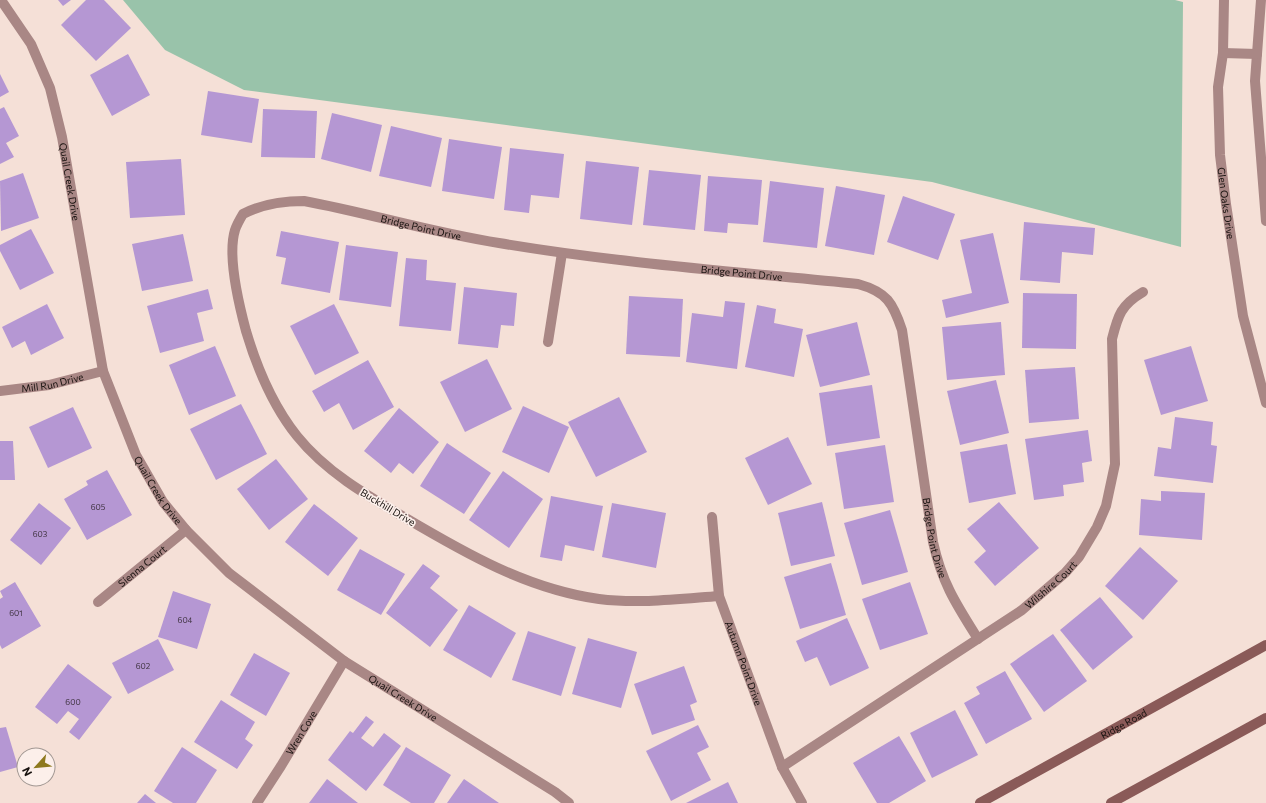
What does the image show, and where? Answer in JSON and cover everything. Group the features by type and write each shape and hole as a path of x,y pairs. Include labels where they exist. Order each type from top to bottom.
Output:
{"main road":[{"name":"Ridge Road","path":"980,803 1266,645"},
{"path":"1111,803 1266,718"}],"street":[{"name":"Quail Creek Drive","path":"1,0 31,44 50,88 62,138 103,371 136,455 163,502 186,530 230,573 344,661 555,792 569,803"},
{"name":"Glen Oaks Drive","path":"1224,0 1223,53 1218,87 1220,155 1243,316 1266,403"},
{"path":"1261,0 1255,81 1266,221"},
{"path":"1223,53 1257,54"},
{"name":"Bridge Point Drive","path":"243,214 265,205 284,201 304,201 427,230 498,244 562,253 858,284 872,288 884,295 895,308 902,330 933,542 938,563 946,587 978,639"},
{"name":"Buckhill Drive","path":"243,214 235,230 233,246 235,281 241,312 251,347 266,384 282,415 298,437 314,454 346,481 472,557 508,574 543,586 575,595 624,601 719,596"},
{"path":"548,342 562,253"},
{"name":"Wilshire Court","path":"782,767 1022,610 1065,573 1079,557 1097,527 1106,506 1115,464 1112,339 1116,320 1123,306 1143,292"},
{"name":"Mill Run Drive","path":"0,391 49,385 103,371"},
{"name":"Autumn Point Drive","path":"712,516 719,596 782,767 802,803"},
{"name":"Sienna Court","path":"98,602 186,530"},
{"name":"Wren Cove","path":"257,803 344,661"}],"green space":[{"path":"123,0 1175,0 1183,2 1181,247 932,182 244,90 165,50"}],"building":[{"path":"58,0 71,0 63,6"},
{"path":"86,0 104,0 131,28 96,61 61,25"},
{"path":"128,54 150,95 112,116 90,75"},
{"path":"0,74 9,92 0,97"},
{"path":"208,91 259,99 252,143 201,135"},
{"path":"4,107 19,136 6,143 14,157 0,164 0,109"},
{"path":"263,109 317,111 315,158 261,157"},
{"path":"332,113 382,125 371,172 321,159"},
{"path":"391,126 442,138 431,187 379,176"},
{"path":"449,139 502,147 494,199 442,191"},
{"path":"510,148 564,154 559,198 531,195 529,213 504,210"},
{"path":"181,159 185,215 130,218 126,162"},
{"path":"586,161 639,167 632,225 580,219"},
{"path":"649,170 701,175 695,230 643,225"},
{"path":"23,173 39,218 1,231 0,181"},
{"path":"708,176 762,180 758,225 728,223 727,233 704,231"},
{"path":"770,181 824,188 817,248 763,242"},
{"path":"836,186 885,195 874,255 825,246"},
{"path":"903,196 955,214 938,260 887,242"},
{"path":"1024,222 1095,228 1093,255 1062,252 1060,283 1020,280"},
{"path":"31,229 54,273 20,290 0,251 0,245"},
{"path":"281,231 339,242 330,293 281,284 286,258 276,256"},
{"path":"993,233 1009,303 946,318 942,300 972,293 960,240"},
{"path":"183,234 193,281 142,291 132,244"},
{"path":"346,245 398,252 391,307 339,300"},
{"path":"406,258 427,260 426,280 456,283 451,331 399,326"},
{"path":"464,287 517,293 514,326 501,325 498,348 458,344"},
{"path":"208,289 213,309 197,313 204,341 160,353 147,306"},
{"path":"1023,293 1077,294 1076,349 1022,348"},
{"path":"629,296 683,299 680,357 626,354"},
{"path":"725,301 745,303 737,369 686,362 692,313 723,317"},
{"path":"47,304 64,338 31,355 25,341 12,348 2,327"},
{"path":"334,304 359,353 315,375 290,326"},
{"path":"757,305 776,309 774,323 803,329 794,377 745,367"},
{"path":"857,322 870,375 820,387 806,335"},
{"path":"1001,322 1005,375 947,380 942,327"},
{"path":"215,346 236,396 189,415 169,365"},
{"path":"1191,346 1208,401 1161,415 1144,360"},
{"path":"487,359 512,409 465,432 440,382"},
{"path":"368,360 394,407 353,430 339,403 324,412 312,391"},
{"path":"1075,367 1079,419 1029,423 1025,370"},
{"path":"996,380 1009,433 960,445 947,391"},
{"path":"872,385 880,438 827,446 819,393"},
{"path":"619,397 647,452 596,477 568,422"},
{"path":"241,404 267,454 216,480 190,429"},
{"path":"523,406 569,427 549,473 502,452"},
{"path":"73,407 92,448 48,468 29,427"},
{"path":"399,408 439,442 413,474 399,463 391,473 364,451"},
{"path":"1175,417 1213,422 1211,445 1217,446 1213,483 1154,476 1158,447 1171,449"},
{"path":"1088,430 1092,461 1082,463 1084,482 1063,485 1064,496 1034,500 1025,439"},
{"path":"788,437 812,484 768,505 745,458"},
{"path":"0,441 13,441 15,480 0,480"},
{"path":"447,443 491,473 464,514 420,486"},
{"path":"1007,444 1016,494 969,503 960,452"},
{"path":"885,445 894,502 844,509 835,453"},
{"path":"276,459 308,499 269,530 237,489"},
{"path":"107,470 132,515 87,540 64,499 88,485 86,481"},
{"path":"503,471 543,499 509,548 469,520"},
{"path":"1161,491 1205,493 1202,540 1139,535 1141,499 1161,501"},
{"path":"551,496 603,506 594,551 565,545 562,561 540,557"},
{"path":"822,502 835,556 791,566 778,513"},
{"path":"999,502 1039,548 995,586 974,562 986,551 967,529"},
{"path":"39,503 71,528 41,565 10,540"},
{"path":"612,503 666,513 656,568 602,557"},
{"path":"314,504 358,538 328,576 285,542"},
{"path":"890,510 908,572 862,585 844,523"},
{"path":"1140,547 1178,581 1143,620 1105,586"},
{"path":"360,549 405,574 381,615 337,590"},
{"path":"831,563 846,615 800,629 784,577"},
{"path":"423,564 440,576 430,588 458,610 430,647 386,613"},
{"path":"15,582 41,626 2,649 0,645 0,599 3,597 0,591"},
{"path":"910,582 928,634 880,650 862,599"},
{"path":"173,591 211,604 197,649 158,637"},
{"path":"1100,597 1133,637 1093,670 1060,630"},
{"path":"469,605 516,633 491,678 443,650"},
{"path":"847,618 869,668 830,686 817,657 805,662 796,641"},
{"path":"528,631 576,647 561,696 512,680"},
{"path":"1053,634 1087,681 1044,712 1010,664"},
{"path":"588,638 637,652 621,708 572,694"},
{"path":"158,639 174,670 128,694 112,663"},
{"path":"254,653 290,673 266,716 230,695"},
{"path":"68,664 112,697 79,740 69,732 79,719 68,711 57,724 35,707"},
{"path":"684,666 697,702 690,705 695,720 652,735 634,684"},
{"path":"1005,671 1032,719 986,744 964,703 980,694 976,687"},
{"path":"221,700 255,722 245,739 253,745 237,769 194,742"},
{"path":"955,710 978,755 932,778 910,733"},
{"path":"366,716 374,722 361,738 373,747 384,733 401,746 366,791 328,760 350,731 353,733"},
{"path":"698,725 709,747 697,753 711,780 671,801 646,751"},
{"path":"6,727 16,760 16,768 0,772 0,728"},
{"path":"899,736 926,781 889,803 877,803 853,763"},
{"path":"182,747 217,770 196,803 173,803 154,791"},
{"path":"406,747 451,775 434,803 411,803 383,785"},
{"path":"327,779 358,803 309,803"},
{"path":"464,779 499,803 447,803"},
{"path":"728,782 738,803 686,803"},
{"path":"145,794 156,803 137,803"}]}
